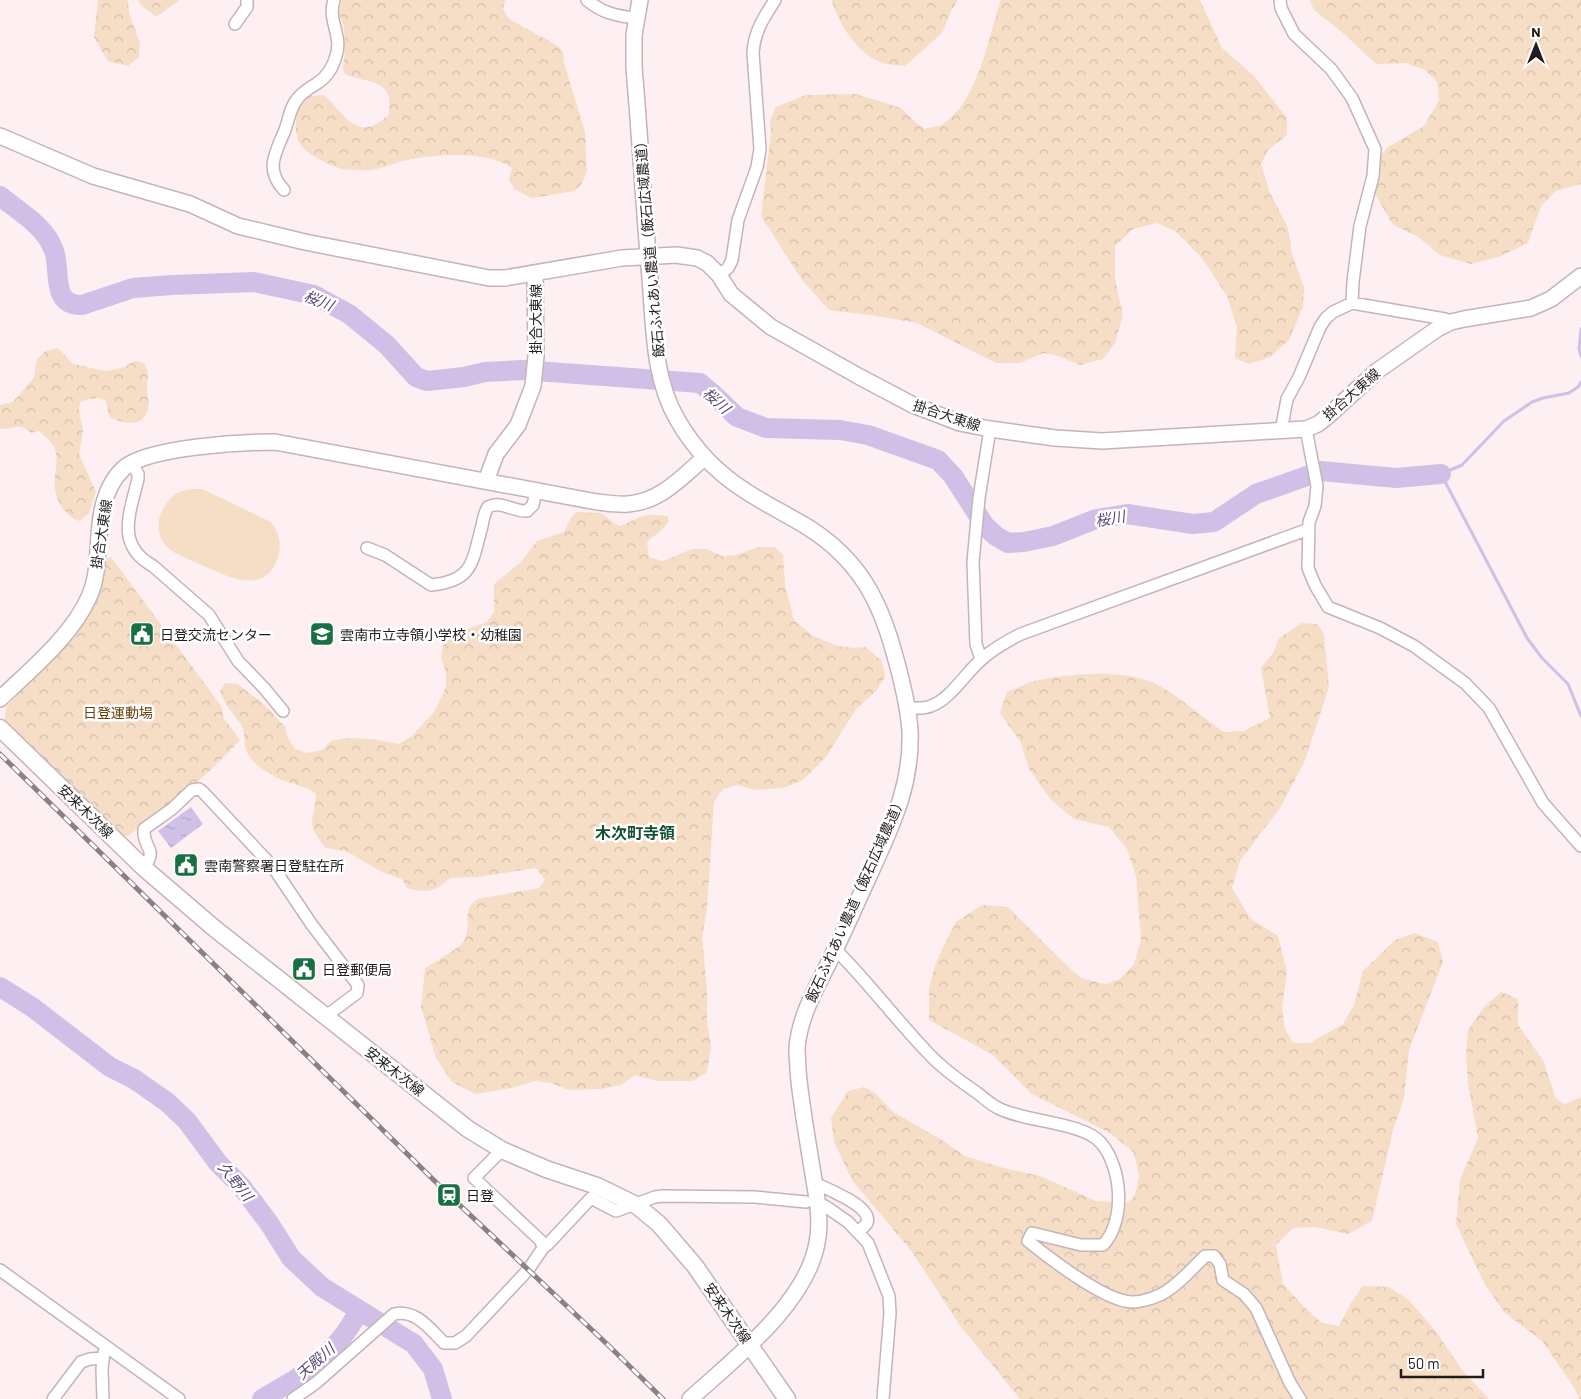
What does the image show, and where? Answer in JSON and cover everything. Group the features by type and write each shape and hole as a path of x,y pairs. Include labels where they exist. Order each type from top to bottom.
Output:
{"main road":[{"name":"飯石ふれあい農道（飯石広域農道）","path":"640,0 636,18 634,68 653,327 665,392 674,415 704,458 742,489 824,539 852,564 874,596 896,657 908,708 910,748 909,766 902,799 836,950 805,1011 797,1049 800,1096 815,1183 819,1224 817,1244 812,1262 794,1296 750,1344 690,1399"},
{"path":"0,136 93,176 190,204 238,226 305,242 489,278 535,273"},
{"name":"掛合大東線","path":"486,481 496,454 518,425 533,386 535,370 535,273 622,258 691,256 706,263 719,275 731,294 770,327 913,406 960,423 990,429 1055,438 1102,441 1306,429 1318,424 1377,371 1437,329 1451,322 1530,308 1551,299 1581,276"},
{"name":"掛合大東線","path":"0,700 67,632 85,604 94,581 105,500 117,476 132,462 153,455 186,450 252,442 275,442 605,503 627,504 638,503 658,495 704,458"},
{"name":"安来木次線","path":"0,728 144,868 214,928 468,1128 502,1150 546,1169 597,1186 636,1205 659,1224 695,1266 787,1399"}],"street":[{"path":"235,24 247,7 247,0"},
{"path":"284,190 274,176 273,159 298,97 325,77 336,57 339,41 331,15 334,0"},
{"path":"587,0 595,7 614,16 636,18"},
{"path":"719,275 728,268 732,260 738,220 757,167 760,150 753,53 754,42 759,26 775,0"},
{"path":"1280,0 1281,8 1294,34 1326,64 1352,98 1375,150 1372,176 1360,226 1352,303"},
{"path":"1282,431 1287,399 1300,378 1320,327 1333,312 1352,303 1445,318 1451,322"},
{"path":"981,659 976,644 973,562 979,498 990,429"},
{"path":"1306,429 1316,478 1317,495 1310,516 1308,568 1328,607 1380,628 1414,646 1465,683 1489,708 1543,803 1581,846"},
{"path":"132,462 138,474 138,479 127,529 135,551 142,560 152,566 209,615 238,662 264,688 283,711"},
{"path":"367,548 384,555 431,585 454,580 462,576 471,566 488,507 498,504 527,511 533,505 536,490"},
{"path":"908,708 930,707 938,703 946,697 981,659 1021,634 1309,529"},
{"path":"144,868 151,855 145,839 144,829 172,809 192,790 202,791 273,867 312,925 358,985 357,993 326,1016"},
{"path":"836,950 930,1055 957,1079 998,1108 1022,1117 1069,1126 1089,1135 1100,1141 1109,1154 1118,1179 1118,1217 1110,1237 1103,1245 1081,1245 1032,1233 1028,1240 1043,1253 1100,1292 1126,1302 1145,1300 1162,1294 1206,1256 1214,1256 1220,1264 1223,1280 1244,1294 1256,1308 1290,1383 1300,1399"},
{"path":"502,1150 474,1178 541,1241 543,1248"},
{"path":"815,1183 850,1200 864,1211 868,1217 867,1224 859,1232"},
{"path":"293,1399 316,1383 394,1314 403,1312 415,1315 444,1343 455,1343 466,1336 528,1270 543,1248 591,1198 616,1211 654,1197 663,1196 755,1197 806,1202"},
{"path":"825,1206 843,1217 859,1232 868,1244 889,1296 890,1313 883,1399"},
{"path":"0,1270 179,1399"},
{"path":"103,1399 103,1358 107,1346"},
{"path":"53,1399 81,1362 103,1358"}],"green space":[{"path":"98,0 128,0 129,13 140,43 139,57 128,66 108,61 94,37"},
{"path":"138,0 180,0 156,17 140,4"},
{"path":"341,0 505,0 503,9 509,19 558,46 563,53 564,63 585,132 587,172 581,185 575,191 532,198 514,189 509,179 512,168 489,158 444,155 403,161 382,168 360,170 338,168 319,159 303,148 298,139 296,121 298,107 310,96 324,95 346,118 353,124 361,127 369,127 378,123 389,114 389,98 383,87 345,74 343,68 345,51 344,27 339,13"},
{"path":"831,0 958,0 942,33 905,66 881,62 862,50 843,27"},
{"path":"1001,0 1200,0 1222,48 1255,77 1287,118 1287,135 1268,150 1261,164 1270,193 1288,228 1292,254 1304,287 1303,307 1289,340 1270,357 1249,364 1235,358 1237,327 1227,296 1202,258 1175,231 1157,223 1133,229 1115,246 1115,279 1123,315 1115,343 1103,359 1080,365 1056,355 1043,353 1020,363 996,363 917,323 829,310 802,280 761,216 771,132 770,120 776,107 806,95 856,94 901,108 925,129 941,125 955,113 974,84"},
{"path":"1310,0 1581,0 1581,184 1556,191 1541,206 1528,243 1501,256 1471,264 1440,255 1417,236 1393,225 1375,194 1378,159 1388,147 1424,126 1439,100 1437,82 1425,70 1406,63 1376,64 1344,34 1314,10"},
{"path":"58,348 73,364 106,371 122,368 135,361 144,363 148,374 149,407 142,420 126,423 109,416 106,401 100,398 80,402 79,410 83,430 79,454 96,492 89,513 80,521 68,514 58,500 55,491 57,460 50,441 39,431 31,433 21,427 0,428 0,405 13,402 34,377 37,359 46,351"},
{"path":"202,489 271,522 276,530 280,544 278,558 272,570 263,577 254,580 243,580 184,558 166,546 161,539 159,531 161,513 166,503 173,496 181,491"},
{"path":"576,512 600,513 619,526 645,515 667,516 669,521 667,524 647,542 649,557 663,561 692,549 707,549 722,556 736,555 758,547 775,547 783,555 785,585 794,620 813,636 838,646 865,647 882,661 885,677 876,691 856,709 826,757 803,780 783,788 756,790 738,785 723,789 714,802 707,908 702,938 707,989 707,1021 711,1047 707,1072 693,1081 657,1081 635,1075 621,1085 600,1089 569,1090 551,1083 535,1081 512,1088 476,1094 452,1082 436,1058 421,1007 425,968 462,944 466,935 469,908 478,899 539,888 545,880 536,868 477,877 450,878 435,889 420,891 407,888 402,879 380,871 346,851 326,848 312,827 316,794 304,787 277,778 255,763 246,750 242,726 228,708 220,691 225,683 237,684 264,704 285,727 288,738 295,749 306,753 322,750 331,741 346,738 372,739 399,744 412,736 434,712 446,687 446,673 441,657 443,645 452,634 487,622 494,612 494,584 521,562 537,541 564,532 570,519"},
{"name":"日登運動場","path":"111,557 222,707 223,717 240,740 187,791 128,836 125,836 4,723 6,708 93,604 107,559"},
{"path":"1302,623 1318,624 1324,635 1329,687 1304,763 1280,808 1240,861 1232,888 1250,918 1278,936 1287,972 1282,1008 1285,1029 1293,1043 1310,1043 1343,1024 1354,1005 1363,971 1395,940 1415,933 1438,942 1443,962 1409,1050 1404,1098 1393,1130 1372,1221 1348,1234 1315,1227 1293,1228 1276,1245 1283,1284 1322,1323 1339,1326 1351,1303 1363,1286 1389,1287 1409,1300 1437,1333 1462,1370 1489,1399 1020,1399 961,1327 912,1252 852,1180 834,1142 831,1118 848,1091 864,1087 874,1092 893,1112 942,1140 965,1156 1000,1167 1040,1176 1096,1201 1128,1203 1135,1195 1139,1176 1134,1153 1110,1133 1032,1094 993,1055 929,1020 929,988 936,962 956,922 982,905 1008,907 1081,978 1105,984 1120,979 1134,964 1141,940 1136,876 1127,849 1109,827 1074,819 1051,800 1029,769 1021,743 1000,713 1007,692 1031,682 1074,675 1121,675 1135,677 1158,685 1224,732 1244,731 1270,718 1261,668 1273,653 1279,638"},
{"path":"1501,992 1518,999 1518,1025 1543,1060 1556,1099 1565,1104 1581,1097 1581,1399 1579,1399 1575,1389 1543,1342 1505,1313 1485,1285 1456,1224 1460,1180 1478,1138 1468,1084 1466,1054 1468,1030 1484,1007"}],"water":[{"path":"191,807 203,824 171,848 158,831"}],"waterway":[{"name":"桜川","path":"0,196 33,222 49,240 55,254 59,287 62,295 72,304 82,305 133,288 254,282 314,295 349,314 387,345 416,377 427,381 464,377 485,372 522,370 700,383 737,417 766,428 840,430 868,435 938,460 953,476 985,526 996,536 1008,543 1053,536 1096,519 1127,514 1193,524 1214,522 1256,494 1321,471 1396,478 1441,474"},
{"path":"1581,329 1579,349 1581,356"},
{"path":"1581,382 1578,387 1569,393 1532,402 1504,421 1462,465 1441,474 1527,638 1542,658 1568,684 1581,716"},
{"name":"久野川","path":"0,987 32,1007 110,1067 134,1079 167,1102 187,1121 218,1163 241,1186 269,1223 291,1258 322,1287 414,1344 433,1369 442,1399"},
{"name":"天殿川","path":"262,1399 297,1378 318,1362 342,1338 358,1311"}],"railway":[{"path":"0,754 449,1195 663,1399"}],"place":[{"name":"日登交流センター","path":"142,634"},
{"name":"雲南市立寺領小学校・幼稚園","path":"322,634"},
{"name":"雲南警察署日登駐在所","path":"186,865"},
{"name":"日登郵便局","path":"304,969"},
{"name":"日登","path":"449,1195"}],"district":[{"name":"木次町寺領","path":"635,832"}]}
